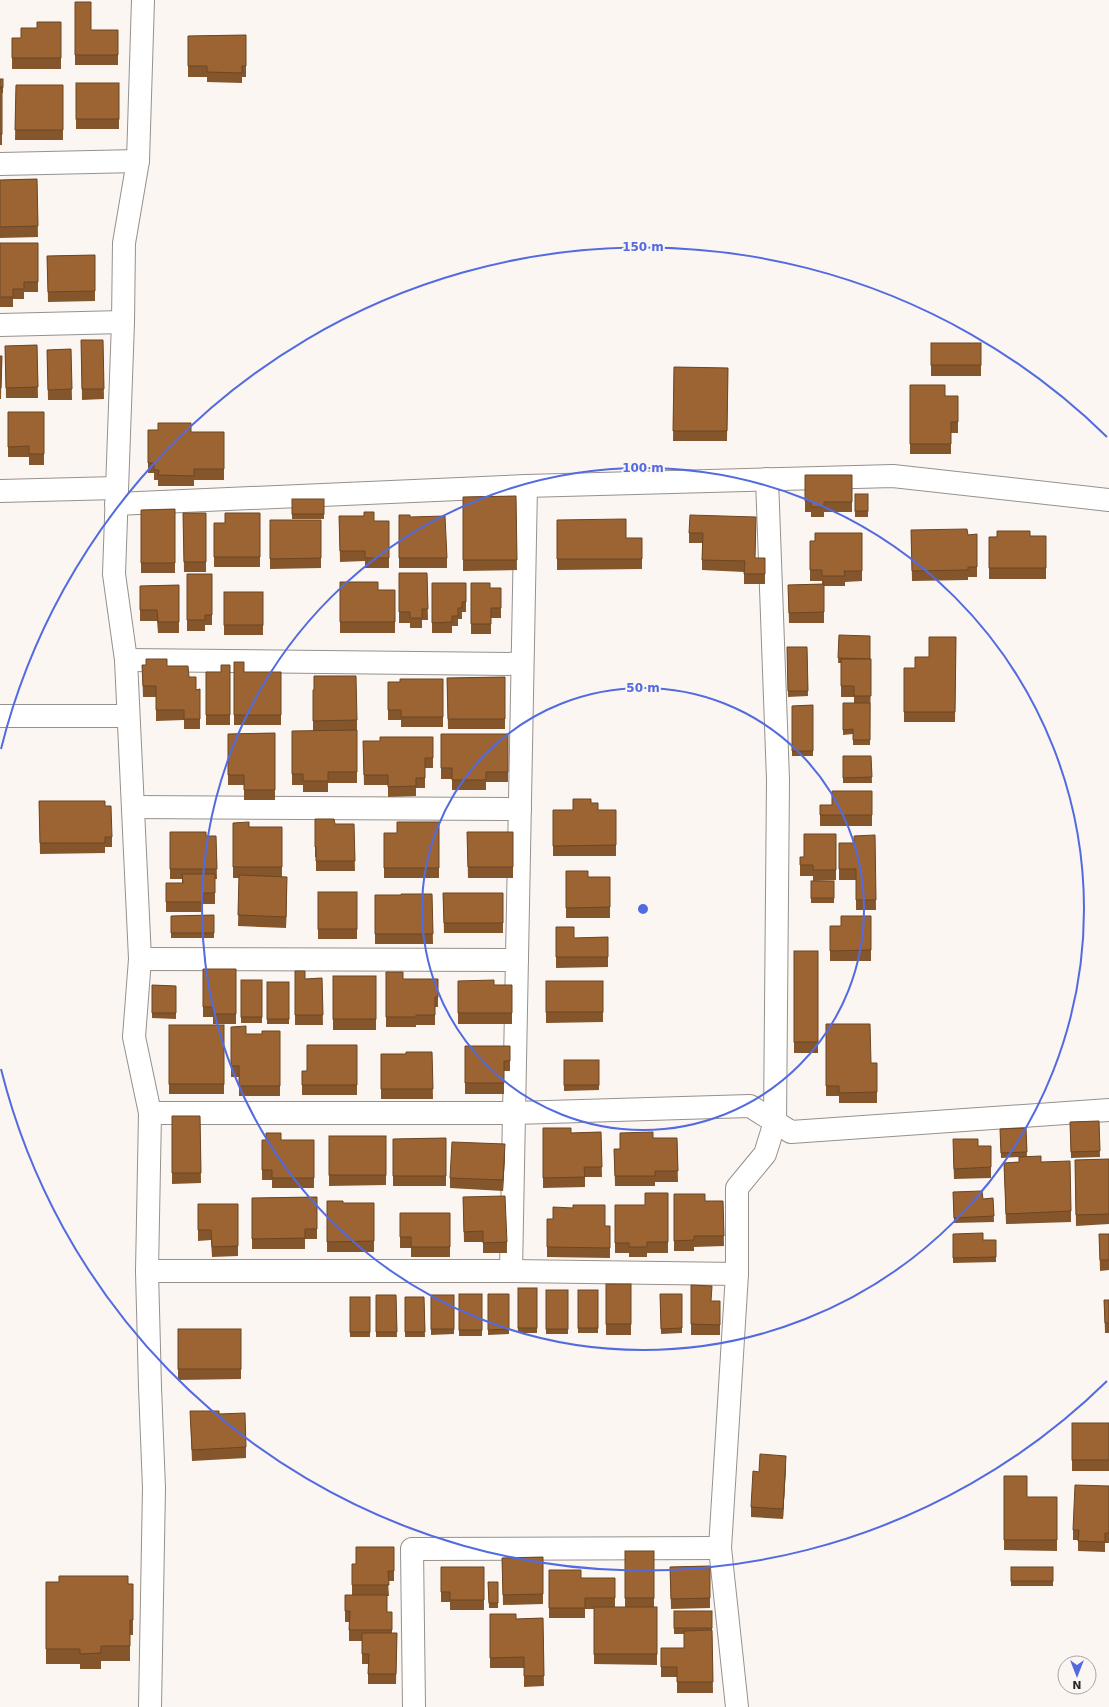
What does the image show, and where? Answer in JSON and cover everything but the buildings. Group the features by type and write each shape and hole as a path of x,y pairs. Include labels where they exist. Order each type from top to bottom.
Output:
{"street":[{"path":"143,0 138,161 124,243 123,322 114,574 126,660 140,959 134,1037 150,1113 147,1271 154,1488 150,1707"},
{"path":"0,164 138,161"},
{"path":"0,325 123,322"},
{"path":"0,490 116,496 893,476 1109,500"},
{"path":"737,1707 720,1548 737,1274 737,1188 765,1154 775,1122 778,780 767,479"},
{"path":"511,1271 526,486"},
{"path":"126,660 522,664"},
{"path":"0,716 128,716"},
{"path":"133,807 520,809"},
{"path":"140,959 517,960"},
{"path":"150,1113 514,1113 750,1106 791,1132 1109,1110"},
{"path":"147,1271 511,1271 737,1274"},
{"path":"414,1707 412,1549 720,1548"}]}
